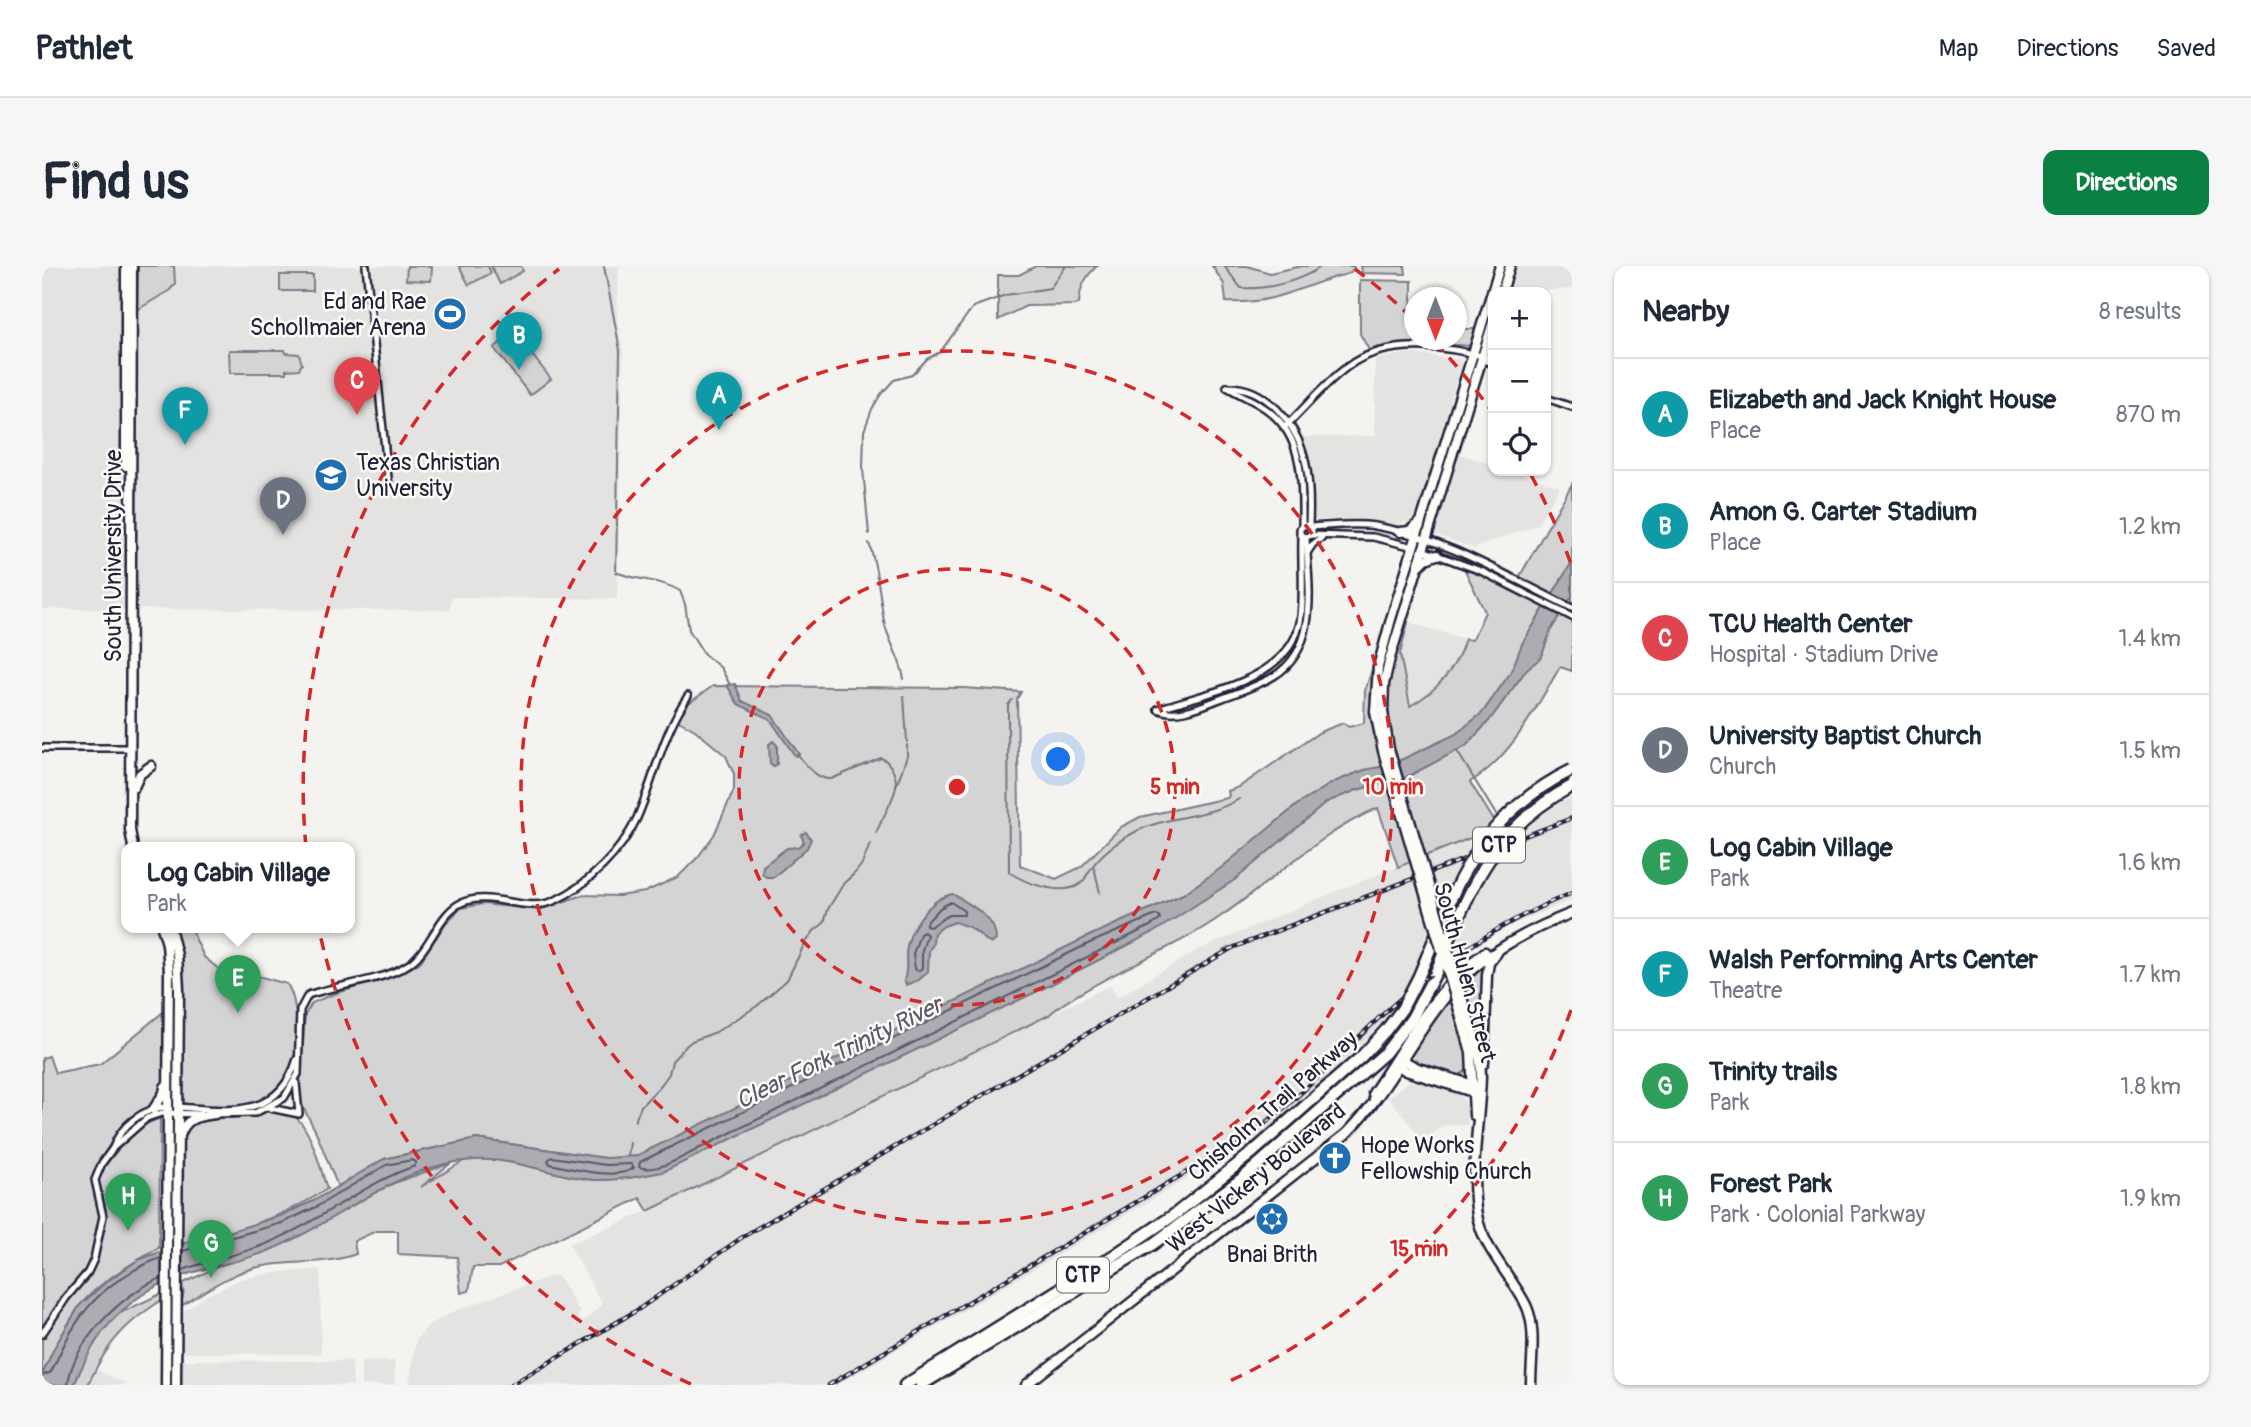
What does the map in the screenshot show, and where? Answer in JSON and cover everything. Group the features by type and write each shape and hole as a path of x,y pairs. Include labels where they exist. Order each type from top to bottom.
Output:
{"highway":[{"name":"Chisholm Trail Parkway","path":"905,1385 1145,1235 1253,1152 1361,1057 1386,1031 1411,993 1454,890 1478,850 1520,803 1572,770"},
{"name":"Chisholm Trail Parkway","path":"921,1385 1153,1244 1210,1204 1297,1133 1379,1059 1397,1039 1425,996 1467,897 1483,867 1520,822 1545,802 1572,786"}],"main road":[{"name":"South University Drive","path":"127,266 129,748 132,842"},
{"name":"South University Drive","path":"128,842 132,266"},
{"name":"South Hulen Street","path":"1476,1128 1474,1109 1481,1072 1477,1044 1459,999 1379,712 1378,667 1500,266"},
{"path":"1504,287 1510,266"},
{"name":"South Hulen Street","path":"1379,712 1390,658 1488,340"},
{"path":"1401,532 1415,527 1421,520"},
{"path":"1418,567 1426,559 1440,556"},
{"path":"1402,620 1399,613 1404,579"},
{"path":"1390,658 1389,648 1394,627 1391,619"},
{"path":"131,793 140,774 151,766"},
{"name":"West Vickery Boulevard","path":"1374,1099 1373,1094 1447,995 1480,962 1504,946 1572,913"},
{"path":"163,933 169,956 169,1053 176,1146 176,1385"},
{"path":"166,1385 165,1233 178,962 172,933"},
{"path":"1477,1090 1485,1043 1487,969 1504,946"},
{"path":"158,1033 169,1041"},
{"path":"153,1110 165,1088 169,1053"},
{"path":"1399,1062 1477,1090"},
{"path":"1399,1062 1406,1071 1477,1090"},
{"name":"West Vickery Boulevard","path":"1026,1385 1339,1139 1358,1121 1388,1084 1399,1062"},
{"path":"1388,1084 1398,1078 1418,1074"},
{"path":"1455,1086 1467,1097 1474,1109"},
{"name":"South Hulen Street","path":"1476,1128 1477,1090"},
{"path":"176,1146 181,1130 188,1122 197,1116 215,1114"},
{"path":"1476,1128 1477,1216 1485,1238 1527,1307 1532,1337 1531,1385"},
{"path":"165,1297 167,1309 170,1313 175,1313"}],"street":[{"path":"366,266 389,487"},
{"path":"1287,425 1346,368 1370,354 1390,349 1420,347 1473,354 1488,361"},
{"path":"1306,536 1307,629 1291,663 1262,682 1211,703 1175,712 1157,709 1203,695 1265,670 1288,650 1297,634 1301,616 1306,536 1310,514 1307,466 1300,441 1287,425 1263,397 1242,387 1227,387 1260,404 1287,425 1300,468 1307,526"},
{"path":"1551,400 1572,407"},
{"path":"1310,514 1324,526"},
{"path":"1572,608 1461,552 1417,536 1373,526 1307,526 1299,531 1306,536 1373,537 1423,550 1463,563 1572,617"},
{"path":"1307,552 1323,537"},
{"path":"1440,556 1457,558 1461,552"},
{"path":"113,1149 142,1121 173,1110 247,1114 267,1108 299,1114 297,1076 300,1010 306,999 312,994 397,970 412,961 453,908 463,902 487,898 541,905 554,901 585,881 608,859 635,822 667,731 688,696"},
{"path":"42,748 129,748"},
{"path":"42,1334 66,1298 88,1272 94,1259 103,1216 96,1175 118,1137 129,1124 153,1110 248,1108 267,1102 281,1096 299,1056"},
{"path":"267,1108 297,1076"}],"shaded area":[{"name":"Texas Christian University","path":"42,266 619,266 617,318 623,353 617,599 451,597 450,610 42,609"},
{"path":"138,266 174,266 175,284 170,290 137,310"},
{"path":"407,266 432,266 431,281 406,280"},
{"path":"459,266 488,266 491,273 469,285"},
{"path":"491,266 521,266 523,271 500,284"},
{"path":"1036,266 1097,266 1084,283 1079,303 1076,305 1026,306 998,320 998,275 1019,275"},
{"path":"1212,266 1247,266 1270,273 1302,266 1354,266 1348,274 1269,299 1226,302 1224,284"},
{"path":"1361,266 1405,266 1406,274 1362,273"},
{"path":"1515,266 1572,266 1572,289 1512,287 1510,283"},
{"path":"280,275 313,275 313,291 280,291"},
{"path":"1360,280 1412,281 1412,287 1404,287 1404,344 1369,350 1360,334"},
{"path":"1467,329 1477,329 1472,346 1467,346"},
{"path":"514,332 551,379 530,395 494,348"},
{"path":"229,350 285,350 286,353 299,354 302,364 299,369 286,370 286,373 230,373"},
{"path":"1408,353 1462,360 1416,521 1411,520 1410,524 1403,522 1401,527 1354,520 1313,520 1311,461 1302,437 1375,436 1375,359"},
{"path":"1457,453 1488,463 1488,476 1528,476 1560,487 1537,525 1474,548 1433,534"},
{"path":"1572,484 1572,671 1560,667 1511,745 1485,772 1470,782 1498,827 1398,867 1378,808 1317,843 1209,924 1109,977 1064,1003 1049,1015 648,1211 640,1198 499,1267 473,1267 469,1291 461,1293 457,1257 398,1254 398,1231 376,1231 354,1241 356,1254 335,1259 258,1267 223,1280 181,1306 184,1290 175,1289 118,1336 101,1359 88,1385 74,1385 89,1350 114,1316 394,1183 451,1163 421,1187 475,1154 576,1176 578,1154 477,1139 384,1159 338,1187 316,1132 299,1099 305,1015 312,1003 419,964 446,923 461,908 483,904 539,910 583,895 619,896 645,892 678,877 698,857 714,835 734,790 734,774 726,756 695,730 677,720 689,703 713,686 964,688 1021,692 1017,699 1020,865 1056,879 1081,867 1121,827 1140,817 1227,798 1228,791 1239,787 1320,732 1343,723 1349,727 1364,723 1365,691 1373,666 1371,712 1387,711 1389,675 1404,624 1408,622 1400,654 1410,706 1429,693 1451,669 1465,639 1472,640 1485,612 1463,566 1512,590"},
{"path":"1408,622 1465,639 1459,658 1442,682 1410,706 1400,654"},
{"path":"1572,798 1572,900 1515,923 1462,953 1252,1145 1187,1179 837,1385 409,1385 416,1340 429,1325 457,1310 554,1275 559,1277 580,1312 576,1325 570,1331 603,1305 569,1244 648,1211 1111,985 1117,997 1198,950 1332,893"},
{"path":"173,933 193,933 204,957 220,970 226,973 247,973 287,984 296,1013 296,1037 293,1068 285,1083 274,1094 261,1101 231,1106 182,1103"},
{"path":"1489,959 1483,1055 1466,997 1470,995 1462,983"},
{"path":"1450,997 1468,1064 1467,1069 1458,1076 1411,1062 1409,1054"},
{"path":"162,1013 166,1070 160,1096 149,1110 112,1142 98,1165 93,1181 125,1141 144,1125 160,1118 159,1248 116,1274 87,1298 68,1323 42,1375 42,1058 49,1056 55,1073 100,1064"},
{"path":"1409,1081 1436,1085 1460,1094 1468,1107 1468,1125 1444,1125 1428,1137 1425,1134 1421,1138 1388,1097"},
{"path":"272,1110 289,1113 305,1129 315,1150 327,1189 274,1217 178,1245 182,1117 233,1118"},
{"path":"320,1269 321,1354 181,1353 180,1314 206,1296 241,1279"},
{"path":"181,1360 352,1361 353,1385 182,1385"},
{"path":"395,1361 394,1385 361,1385 361,1362"},
{"path":"95,1369 128,1385 88,1385"}],"water":[{"path":"1572,562 1572,596 1551,630 1541,658 1527,669 1489,721 1466,746 1407,777 1357,790 1327,802 1236,879 1154,932 663,1172 594,1180 504,1161 474,1160 419,1172 393,1183 319,1226 268,1251 175,1278 148,1291 122,1310 103,1332 74,1385 42,1385 42,1375 54,1348 80,1305 138,1260 192,1240 222,1234 280,1216 313,1201 384,1159 476,1139 606,1158 636,1156 1089,936 1183,894 1221,868 1298,804 1334,782 1364,770 1390,765 1456,734 1482,713 1511,672 1522,644"},
{"path":"735,684 742,701 772,715 799,754 795,756 770,719 738,704 727,685"},
{"path":"773,741 777,745 777,764 774,766 770,764 769,744"},
{"path":"806,832 811,839 807,848 774,877 766,877 762,873 763,866 787,848 798,847 804,842 801,835"},
{"path":"953,894 988,919 996,940 991,944 971,928 955,922 944,926 934,933 929,951 928,972 919,980 906,985 906,953 915,925 928,908"}],"waterway":[{"path":"604,266 620,350 616,572 665,584 680,591 689,630 704,654 721,668 730,685"},
{"path":"869,534 863,469 864,431 881,394 894,380 912,375 927,359 940,352 973,307 1006,295 1050,288 1066,266"},
{"path":"1224,266 1241,288 1273,286 1294,280 1322,266"},
{"path":"869,543 886,628 904,679"},
{"path":"904,696 907,742"},
{"path":"1012,700 1008,705 1009,872 1024,880 1051,888 1077,886 1084,881 1104,853 1129,835 1161,822 1214,810 1239,799"},
{"path":"897,784 907,756 907,745"},
{"path":"1457,751 1498,818"},
{"path":"797,754 812,771 826,779 881,758 887,762 894,774 896,786 876,833"},
{"path":"635,1121 641,1106 661,1085 669,1074 672,1061 687,1045 716,1032 757,1006 787,980 804,945 824,923 828,909 844,883 862,864 870,844"},
{"path":"1094,867 1100,893"},
{"path":"628,1156 630,1143"}],"railway":[{"path":"511,1385 639,1309 744,1236 1232,948 1572,818"},
{"path":"829,1385 1249,1135 1291,1102 1427,977 1506,924 1572,893"}],"place":[{"name":"Ed and Rae Schollmaier Arena","path":"450,314"},
{"name":"Amon G. Carter Stadium","path":"519,370"},
{"name":"TCU Health Center","path":"357,415"},
{"name":"Elizabeth and Jack Knight House","path":"719,430"},
{"name":"Walsh Performing Arts Center","path":"185,445"},
{"name":"Texas Christian University","path":"331,475"},
{"name":"University Baptist Church","path":"283,535"},
{"name":"Log Cabin Village","path":"238,1013"},
{"name":"Hope Works Fellowship Church","path":"1335,1158"},
{"name":"Bnai Brith","path":"1272,1219"},
{"name":"Forest Park","path":"128,1231"},
{"name":"Trinity trails","path":"211,1278"}],"water label":[{"name":"Clear Fork Trinity River","path":"839,1053"}]}
